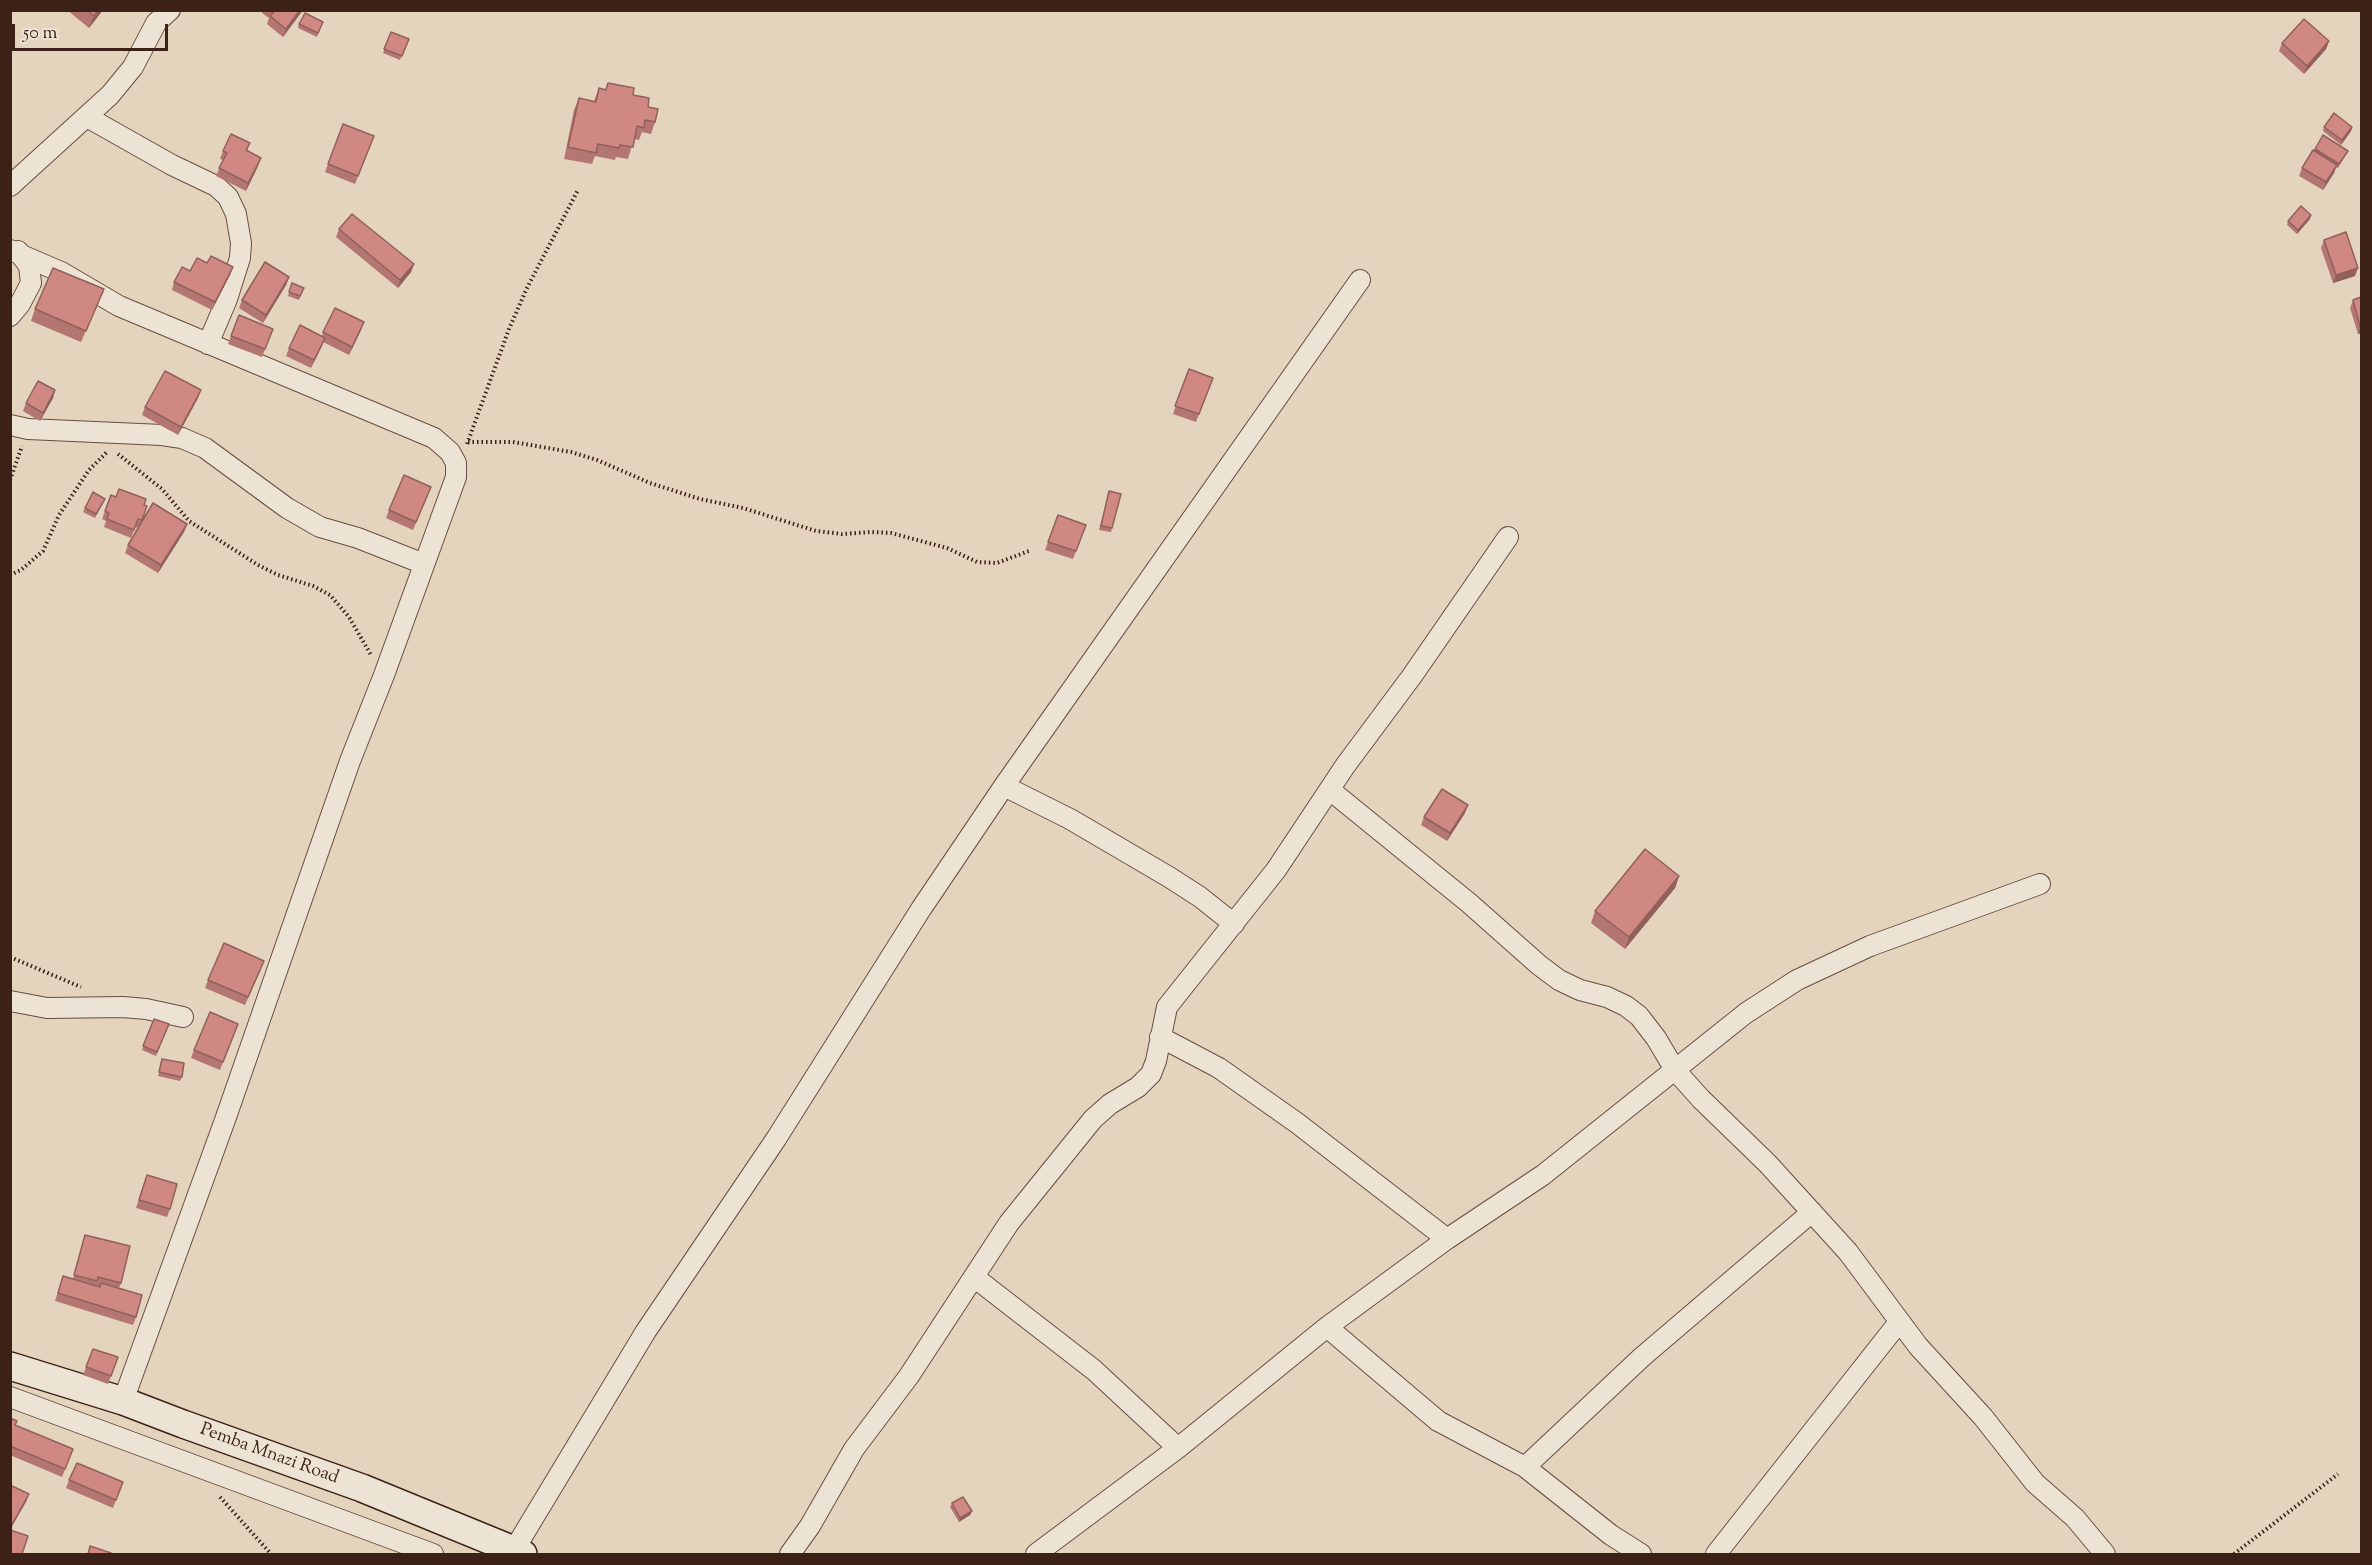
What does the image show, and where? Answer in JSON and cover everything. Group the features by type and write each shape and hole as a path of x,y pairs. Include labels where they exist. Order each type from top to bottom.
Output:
{"main road":[{"name":"Pemba Mnazi Road","path":"10,1366 123,1401 362,1488 519,1552"}],"street":[{"path":"10,186 110,95 133,67 156,23 170,10"},
{"path":"87,117 172,165 216,186 228,196 236,214 241,243 240,258 227,299 208,344"},
{"path":"14,249 61,272 119,306 434,438 450,452 456,463 456,477 350,761 213,1153 123,1401"},
{"path":"10,316 20,304 31,283 29,266 14,249"},
{"path":"519,1552 646,1331 776,1139 921,909 1004,786 1360,280"},
{"path":"19,427 182,438 205,448 287,508 320,527 358,538 424,564"},
{"path":"790,1554 810,1526 854,1449 909,1376 1009,1223 1093,1119 1110,1104 1138,1087 1151,1074 1156,1061 1167,1006 1276,870 1345,766 1412,676 1508,537"},
{"path":"1004,786 1070,819 1169,877 1200,897 1234,924"},
{"path":"1330,790 1559,980 1580,990 1607,997 1626,1006 1639,1016 1656,1038 1675,1070 1701,1099 1768,1164 1848,1252 1918,1346 1983,1417 2035,1483 2074,1518 2105,1554"},
{"path":"1036,1554 1178,1448 1327,1327 1447,1239 1543,1175 1746,1013 1797,980 1870,946 2040,884"},
{"path":"10,1001 46,1008 146,1009 183,1017"},
{"path":"1160,1037 1219,1068 1268,1102 1447,1239"},
{"path":"1525,1467 1642,1357 1812,1212"},
{"path":"974,1277 1094,1370 1178,1448"},
{"path":"1716,1554 1899,1322"},
{"path":"1327,1327 1438,1421 1525,1467 1611,1535 1641,1554"},
{"path":"10,1397 433,1554"}],"path":[{"path":"456,463 468,442 518,309 578,190"},
{"path":"10,480 19,427"},
{"path":"468,442 513,442 571,452 680,493 743,508 816,531 842,534 891,533 947,548 977,562 997,563 1029,550"},
{"path":"10,575 21,570 44,551 59,515 89,470 109,449 135,466 162,489 189,521 258,565 330,595 349,617 384,675"},
{"path":"10,957 82,987"},
{"path":"192,1464 272,1554"},
{"path":"2234,1554 2338,1474"}],"building":[{"path":"87,10 98,10 94,16"},
{"path":"272,10 300,10 286,29 270,16 274,12"},
{"path":"305,13 323,22 318,33 299,24"},
{"path":"2304,19 2329,41 2307,66 2282,43"},
{"path":"391,32 409,39 402,56 384,49"},
{"path":"608,83 634,88 633,95 649,98 648,107 658,109 655,122 645,120 644,128 637,126 633,147 620,145 619,148 598,144 596,153 568,147 579,98 596,102 599,88 606,90"},
{"path":"2334,113 2352,127 2342,140 2324,127"},
{"path":"343,124 374,136 358,176 328,164"},
{"path":"231,134 250,143 246,150 261,158 248,183 219,168 227,153 223,151"},
{"path":"2323,135 2348,151 2339,164 2315,149"},
{"path":"2313,150 2337,165 2326,182 2302,168"},
{"path":"2301,206 2311,215 2298,230 2288,221"},
{"path":"352,214 414,264 400,280 339,229"},
{"path":"2346,232 2358,268 2336,275 2324,240"},
{"path":"211,256 233,267 215,302 174,282 182,267 190,271 197,258 207,263"},
{"path":"265,262 289,277 266,315 242,300"},
{"path":"53,268 104,289 86,331 35,309"},
{"path":"292,283 304,288 300,296 289,292"},
{"path":"2361,297 2361,326 2360,326 2353,300"},
{"path":"335,308 364,322 352,347 323,332"},
{"path":"239,315 273,329 265,349 231,336"},
{"path":"300,325 325,338 314,360 289,348"},
{"path":"1189,369 1213,378 1199,414 1175,406"},
{"path":"165,371 201,390 181,427 145,407"},
{"path":"38,381 55,390 43,413 26,403"},
{"path":"404,475 431,487 416,522 389,510"},
{"path":"119,489 146,499 144,505 147,506 142,520 138,519 134,530 107,519 109,513 105,511 111,495 116,497"},
{"path":"1109,491 1121,494 1112,528 1101,526"},
{"path":"93,492 105,499 96,514 85,508"},
{"path":"153,503 187,524 161,565 128,545"},
{"path":"1058,515 1086,525 1076,551 1048,542"},
{"path":"1442,789 1468,805 1450,833 1424,817"},
{"path":"1645,849 1679,876 1629,937 1595,911"},
{"path":"224,943 264,961 248,997 208,980"},
{"path":"210,1012 238,1024 223,1062 194,1050"},
{"path":"154,1019 169,1024 157,1052 143,1046"},
{"path":"162,1059 184,1063 182,1077 159,1072"},
{"path":"147,1175 177,1184 170,1209 139,1200"},
{"path":"85,1235 130,1246 121,1283 98,1277 97,1281 74,1275"},
{"path":"63,1276 100,1287 101,1283 142,1295 136,1317 58,1293"},
{"path":"93,1349 118,1357 111,1376 86,1367"},
{"path":"10,1418 17,1421 15,1425 73,1449 65,1469 10,1446"},
{"path":"77,1463 123,1482 116,1500 69,1480"},
{"path":"10,1485 29,1494 10,1528"},
{"path":"963,1497 972,1511 960,1518 952,1503"},
{"path":"10,1530 28,1536 22,1554 10,1554"},
{"path":"90,1546 111,1553 111,1554 88,1554"}]}
